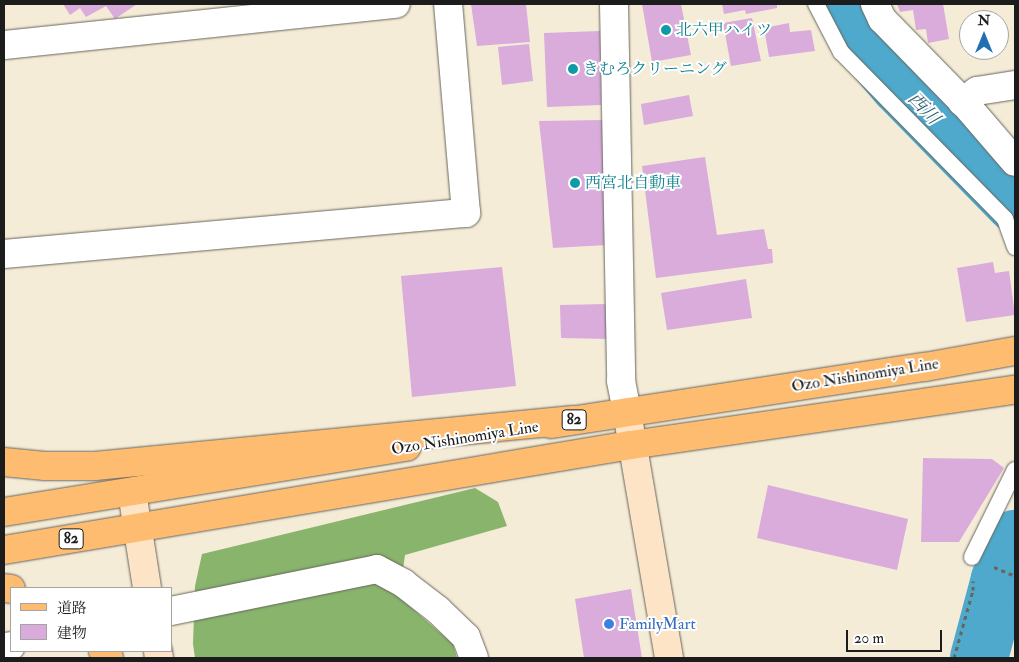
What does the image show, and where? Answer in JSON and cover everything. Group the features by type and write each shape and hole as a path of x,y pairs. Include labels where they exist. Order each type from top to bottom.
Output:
{"main road":[{"name":"Ozo Nishinomiya Line","path":"4,512 573,420 925,367 1015,350"},
{"name":"Ozo Nishinomiya Line","path":"4,550 631,445 1015,390"},
{"path":"4,462 45,466 95,466 573,420"}],"street":[{"path":"4,45 396,4"},
{"path":"4,254 466,213 448,4"},
{"path":"614,4 621,381 669,658"},
{"path":"875,4 882,19 962,102 1015,162"},
{"path":"962,102 977,92 1015,85"},
{"path":"132,492 147,587"},
{"path":"172,611 377,569 403,583 438,610 466,638 474,658"}],"lane":[{"path":"816,4 841,52 1005,219 1015,247"},
{"path":"979,560 1015,470"}],"path":[{"path":"954,658 973,590 979,560 1013,575"}],"green space":[{"path":"475,488 498,502 507,526 405,555 399,597 453,644 457,658 195,658 193,644 195,586 202,554"}],"building":[{"path":"63,4 137,4 115,19 106,6 86,17 80,8 70,15"},
{"path":"471,4 526,4 530,42 477,46"},
{"name":"北六甲ハイツ","path":"642,4 681,4 691,55 652,62"},
{"path":"722,4 777,4 777,8 746,14 745,10 724,14"},
{"path":"897,4 943,4 949,39 928,43 926,29 916,30 913,10 900,12"},
{"path":"752,18 761,61 731,66 723,23"},
{"path":"789,23 790,32 811,30 815,51 769,57 764,28"},
{"name":"きむろクリーニング","path":"600,31 601,105 547,107 544,33"},
{"path":"529,44 533,81 502,85 498,47"},
{"path":"689,95 693,116 644,125 641,104"},
{"name":"西宮北自動車","path":"603,120 607,245 553,248 539,121"},
{"path":"705,157 717,235 764,229 768,249 772,249 773,263 656,278 642,166"},
{"path":"993,262 995,273 1009,271 1015,315 966,322 957,268"},
{"path":"502,267 516,386 412,397 401,276"},
{"path":"746,279 752,318 667,330 661,293"},
{"path":"607,304 608,339 561,338 560,305"},
{"path":"923,458 992,459 1004,468 959,542 921,542"},
{"path":"768,485 908,519 897,570 757,538"},
{"path":"631,589 642,658 584,658 575,599"}],"waterway":[{"name":"西川","path":"843,4 857,35 899,85 1015,204"},
{"name":"西川","path":"979,658 1000,579 1015,539"}],"place":[{"name":"北六甲ハイツ","path":"666,30"},
{"name":"きむろクリーニング","path":"573,69"},
{"name":"西宮北自動車","path":"575,183"},
{"name":"FamilyMart","path":"609,624"}]}
